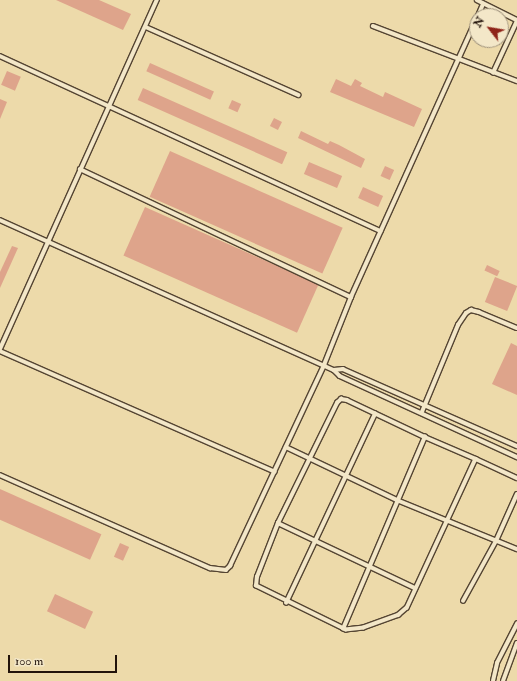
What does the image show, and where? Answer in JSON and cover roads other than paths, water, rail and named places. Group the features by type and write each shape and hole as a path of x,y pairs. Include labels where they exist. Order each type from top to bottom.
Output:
{"lane":[{"path":"157,0 146,27 109,104 47,241 0,350 275,472"},
{"path":"478,0 517,21 494,73"},
{"path":"482,8 484,4"},
{"path":"373,26 517,82"},
{"path":"146,27 299,95"},
{"path":"0,475 210,568 226,570 233,561 324,365 351,297 469,34"},
{"path":"0,56 109,104 381,231"},
{"path":"80,168 351,297"},
{"path":"0,220 324,365 334,370 340,376 422,412 517,458"},
{"path":"422,412 458,326 466,313 471,310 479,312 517,328"},
{"path":"334,370 343,369 517,446"},
{"path":"476,459 407,608 399,615 364,628 343,629 259,590 256,582 278,523 338,401 347,400 375,414 476,459 517,478"},
{"path":"286,603 317,541 375,414"},
{"path":"343,629 397,500 426,437"},
{"path":"286,447 397,500 496,542 517,549"},
{"path":"463,601 496,542 517,494"},
{"path":"278,523 415,588"},
{"path":"493,681 497,663 517,624"},
{"path":"503,681 517,643"}]}
